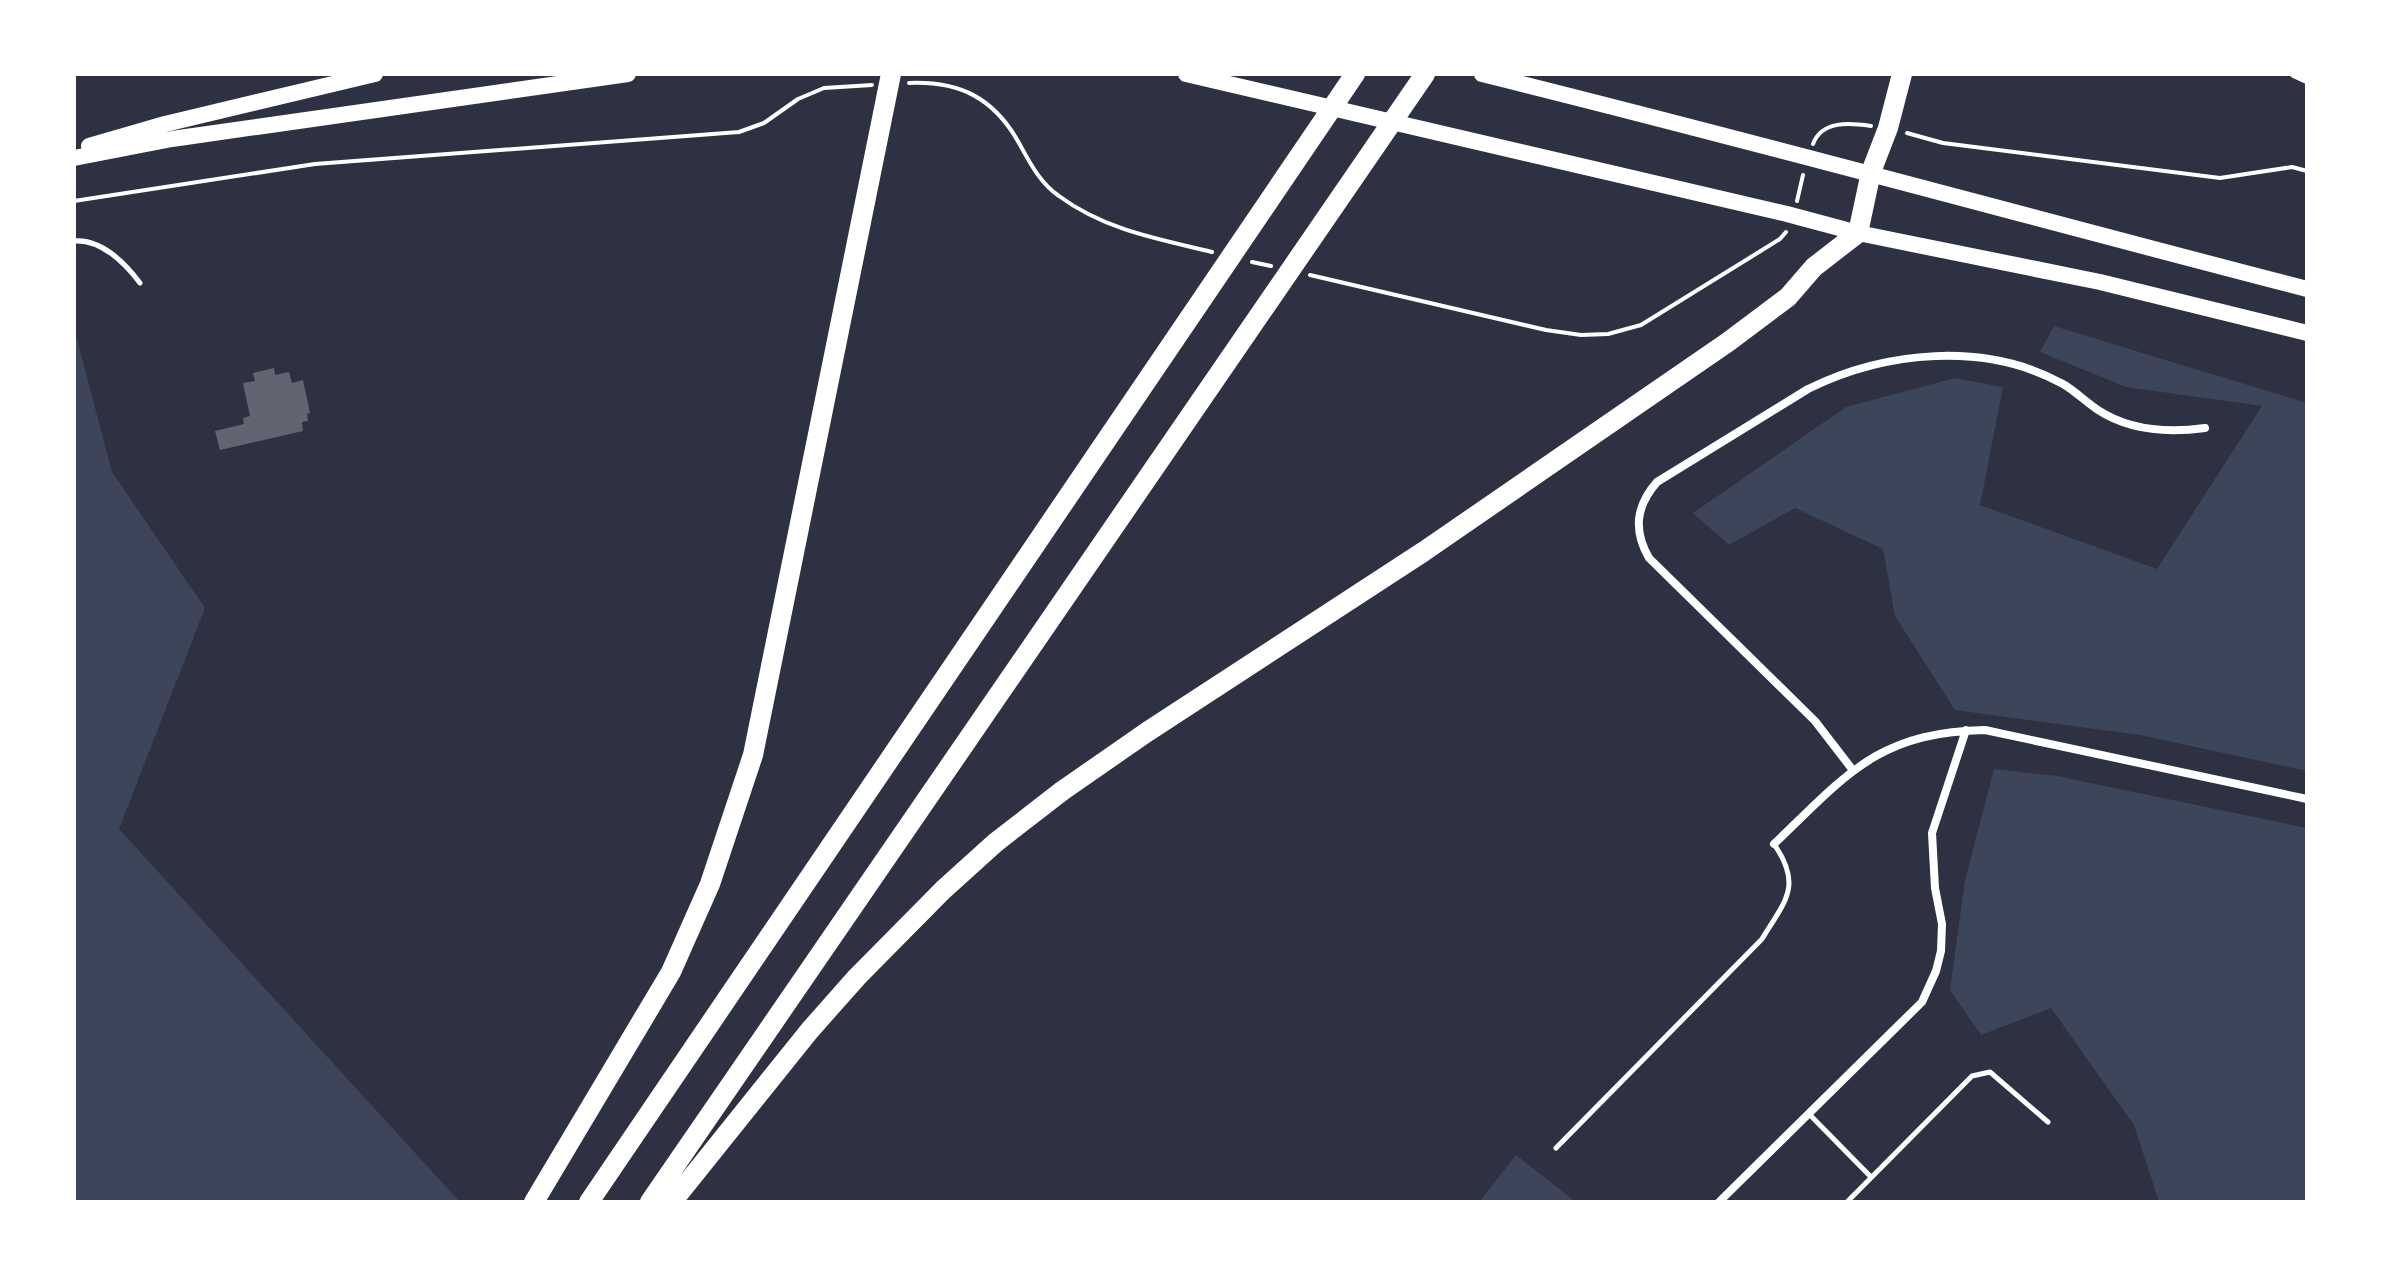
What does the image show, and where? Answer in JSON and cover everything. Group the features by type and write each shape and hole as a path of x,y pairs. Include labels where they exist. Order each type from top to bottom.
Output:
{"highway":[{"path":"589,1202 1355,74"},
{"path":"650,1202 1425,74"},
{"path":"672,1202 810,1030 857,977 943,890 995,843 1062,791 1147,732 1423,552 1728,342 1788,297 1814,267 1858,233 1871,172 1888,128 1902,74"},
{"path":"534,1202 671,972 710,884 753,755 890,79"}],"main road":[{"path":"74,150 165,124 375,74"},
{"path":"74,158 197,136 628,74"},
{"path":"1186,74 1858,233 2100,282 2307,333"},
{"path":"1482,74 1871,172 2307,289"}],"street":[{"path":"2294,74 2307,80"},
{"path":"1852,769 1815,721 1649,558 1641,545 1637,528 1645,495 1657,482 1808,389 1869,365 1902,358 1935,356 2010,363 2037,371 2065,385 2098,410 2130,425 2153,430 2205,428"},
{"path":"1719,1202 1922,1002 1941,951 1942,924 1935,888 1932,833 1966,730"},
{"path":"1774,844 1852,769 1903,743 1938,733 1966,730 2001,733 2307,799"}],"lane":[{"path":"74,241 84,240 125,262 140,283"},
{"path":"1556,1148 1762,939 1785,900 1791,881 1787,861 1774,844"},
{"path":"1847,1202 1972,1076 1990,1072 2048,1122"},
{"path":"1809,1114 1871,1177"}],"path":[{"path":"74,201 315,164 739,132 764,123 798,99 824,88 890,79 936,82 976,95 1000,114 1033,171 1055,193 1080,211 1111,227 1212,252"},
{"path":"1306,274 1546,330 1581,335 1608,334 1641,325 1780,239 1791,225 1807,157 1816,135 1826,128 1846,123 1888,128 1943,143 2220,178 2292,167 2307,171"},
{"path":"1243,259 1274,267"}],"shaded area":[{"path":"2054,326 2307,403 2307,771 2140,735 1955,710 1895,616 1883,549 1795,508 1729,545 1693,513 1846,407 1955,378 2003,387 1980,505 2157,569 2262,406 2126,387 2040,352"},
{"path":"74,328 112,472 205,608 119,829 460,1202 74,1202"},
{"path":"1994,769 2057,776 2307,828 2307,1202 2159,1202 2134,1125 2051,1008 1981,1035 1950,990 1965,880"},
{"path":"1516,1155 1576,1202 1479,1202"}],"building":[{"path":"274,368 275,375 289,372 292,383 303,380 310,413 307,414 308,421 302,422 303,431 220,450 215,431 244,424 243,418 250,416 243,383 255,381 253,373"}]}
